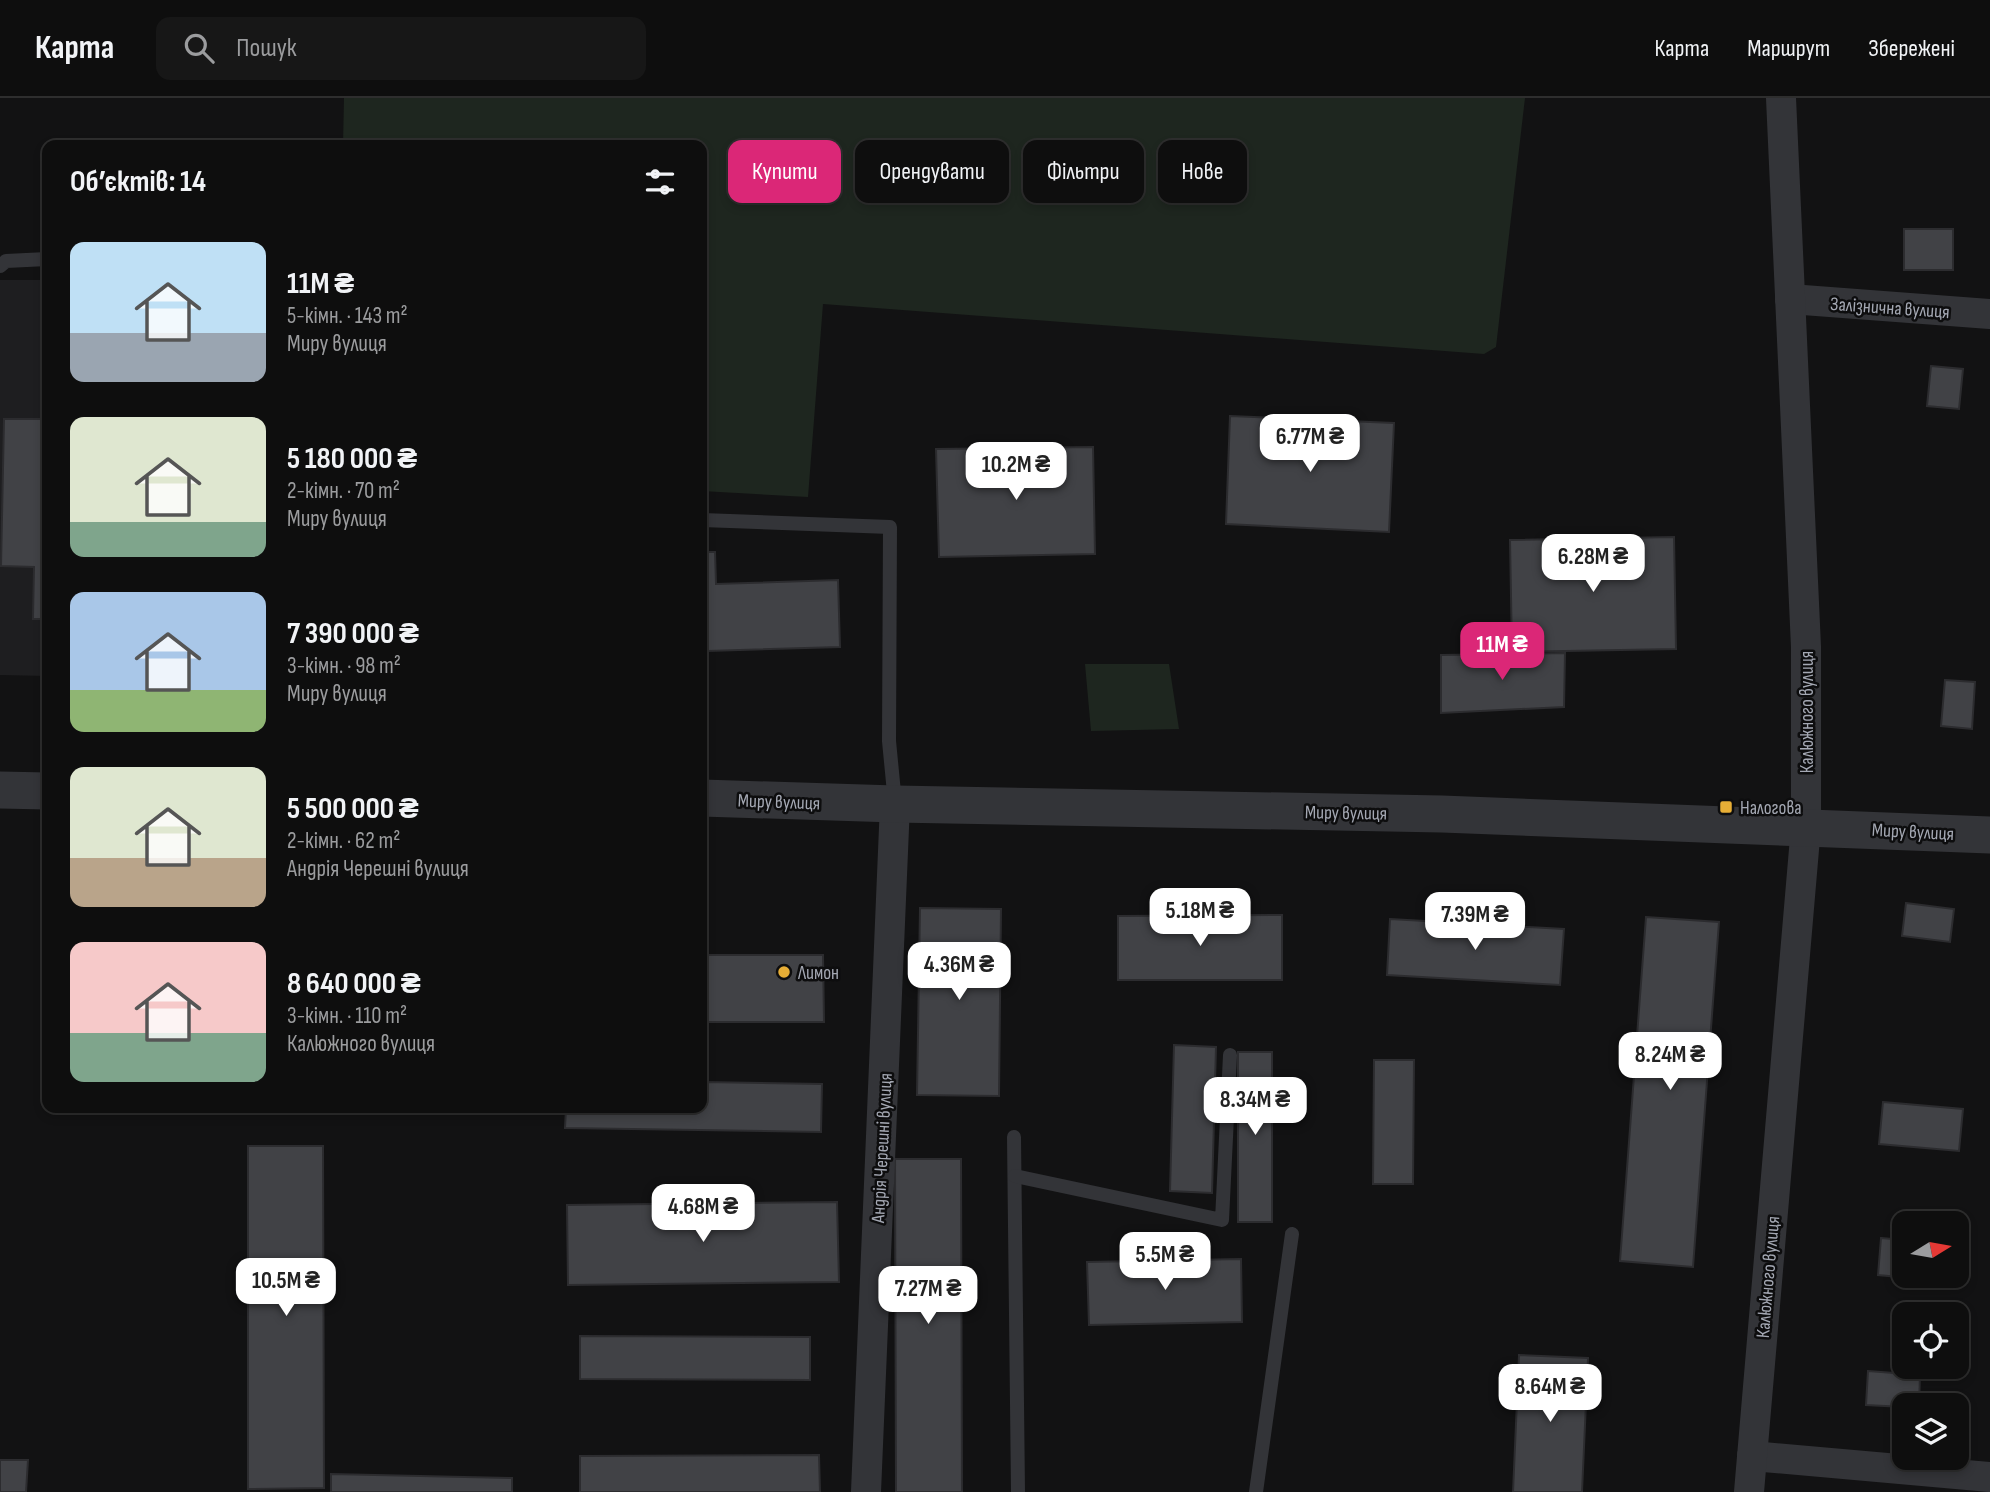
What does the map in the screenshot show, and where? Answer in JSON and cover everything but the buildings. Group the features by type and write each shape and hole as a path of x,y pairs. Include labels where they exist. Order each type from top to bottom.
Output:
{"street":[{"name":"Калюжного вулиця","path":"1749,1492 1806,826 1806,647 1781,98"},
{"name":"Залізнична вулиця","path":"1790,299 1990,314"},
{"path":"0,790 42,791"},
{"name":"Миру вулиця","path":"707,798 1428,813 1990,835"},
{"name":"Андрія Черешні вулиця","path":"866,1492 895,804"},
{"path":"1752,1456 1990,1477"}],"lane":[{"path":"0,266 6,261 42,259"},
{"path":"707,520 890,527 889,741 895,804"},
{"path":"1015,1176 1222,1220 1230,1055"},
{"path":"1014,1137 1018,1492"},
{"path":"1256,1492 1292,1234"}],"shaded area":[{"path":"344,98 1525,98 1496,347 1484,354 823,304 808,497 707,491 707,140 343,140"},
{"path":"0,280 42,280 42,676 0,675"},
{"path":"1085,664 1169,664 1179,729 1091,731"}],"place":[{"name":"Налогова","path":"1726,807"},
{"name":"Лимон","path":"784,972"}]}
